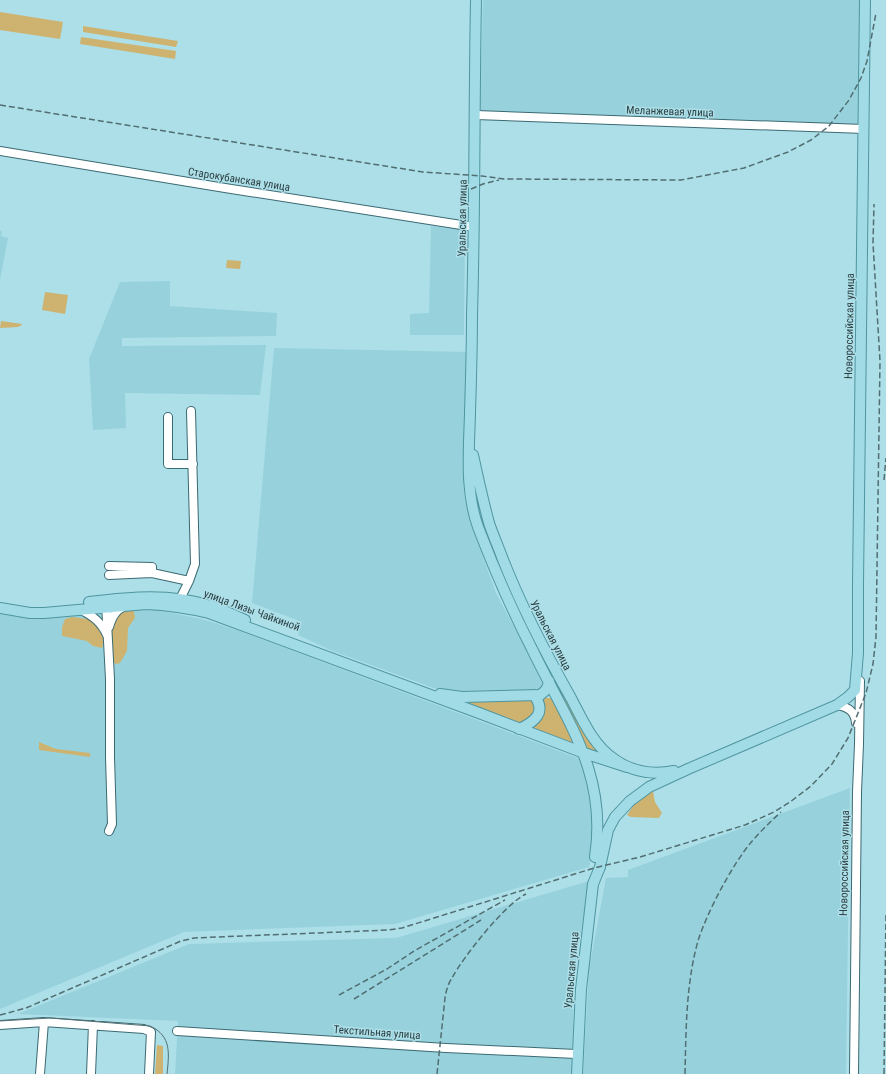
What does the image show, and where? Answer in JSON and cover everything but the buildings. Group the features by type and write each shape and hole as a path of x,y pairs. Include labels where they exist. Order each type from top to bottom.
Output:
{"main road":[{"name":"Уральская улица","path":"476,0 476,115 469,491 476,519 503,590 570,721 584,754 595,794 598,816 597,846 580,989 576,1074"},
{"name":"Новороссийская улица","path":"615,817 630,801 649,787 837,705 855,690 858,653 865,0"},
{"name":"Уральская улица","path":"469,436 483,500 493,532 523,609 591,735 600,748 613,759 627,767 653,774 688,769"},
{"path":"476,519 479,506 483,500"},
{"name":"улица Лизы Чайкиной","path":"0,608 42,613 81,610 106,604 156,596 180,599 211,606 439,696"},
{"name":"улица Лизы Чайкиной","path":"0,602 36,607 106,604 162,604 209,613 439,696"},
{"path":"523,609 521,615 523,630"},
{"path":"439,696 462,697 534,695 545,692 548,688 549,681"},
{"path":"520,729 536,719 539,705 534,695"},
{"path":"439,696 584,754 627,767"},
{"path":"598,816 602,819 608,820 615,817"},
{"name":"Уральская улица","path":"587,928 593,884 600,867 608,830 615,817"}],"street":[{"name":"Меланжевая улица","path":"476,115 864,129"},
{"name":"Старокубанская улица","path":"0,151 474,227"},
{"path":"180,599 195,564 191,411"},
{"path":"168,417 168,464 192,464"},
{"path":"109,566 152,567 152,573"},
{"path":"109,575 152,573 189,581"},
{"path":"106,604 112,824 109,831"},
{"path":"108,638 109,627 115,614 121,608 135,604"},
{"path":"81,610 97,620 103,626 108,638"},
{"name":"Новороссийская улица","path":"854,1074 857,792 860,683 858,653"},
{"path":"837,705 850,709 855,715 859,744"},
{"path":"40,1074 44,1022"},
{"path":"0,1025 44,1022 144,1029 151,1032 149,1074"},
{"path":"91,1074 93,1025"},
{"name":"Текстильная улица","path":"177,1031 446,1048 576,1054"}],"shaded area":[{"path":"483,0 861,0 861,127 480,113"},
{"path":"0,12 63,22 60,39 0,30"},
{"path":"83,26 178,41 176,47 83,32"},
{"path":"81,37 176,51 175,59 80,44"},
{"path":"431,226 465,230 464,335 410,335 410,314 429,313"},
{"path":"0,230 2,232 1,236 8,238 0,280"},
{"path":"227,260 241,261 240,269 226,268"},
{"path":"170,281 170,306 277,313 276,336 122,338 122,346 266,345 260,395 125,393 126,428 93,430 89,359 120,282"},
{"path":"45,292 68,295 65,314 42,310"},
{"path":"1,321 22,325 18,327 0,328"},
{"path":"274,348 470,352 464,494 470,521 496,593 544,683 539,690 530,692 462,694 439,690 330,650 298,635 302,622 252,603"},
{"path":"146,608 202,619 240,631 583,760 595,815 593,851 589,867 395,924 184,932 0,1009 0,611"},
{"path":"132,609 135,618 128,628 127,651 120,663 116,664 112,662 111,629 113,622 117,616"},
{"path":"72,617 88,619 96,623 101,630 103,639 102,648 93,646 87,641 62,636 62,627 65,619"},
{"path":"523,624 585,735 597,752 587,749"},
{"path":"533,698 536,704 534,717 520,724 469,703 469,701"},
{"path":"540,698 552,698 578,745 531,727"},
{"path":"39,742 56,749 90,753 90,757 39,750"},
{"path":"850,788 846,1074 583,1074 589,969 606,878 628,877 628,870"},
{"path":"653,791 655,802 662,813 659,818 631,817 627,815 635,803"},
{"path":"589,881 574,976 572,1074 175,1074 178,1021 18,1014 189,944 396,938"},
{"path":"157,1045 163,1046 163,1074 155,1074"}],"tram line":[{"path":"0,1021 50,1018 150,1026 157,1030 166,1040 168,1046 167,1074"}],"railway":[{"path":"0,105 423,172 504,179 681,180 744,168 788,152 811,140 829,126 849,100 861,78 867,61 876,13"},
{"path":"471,189 499,180"},
{"path":"0,1015 26,1008 181,941 194,938 388,930 402,928 594,868 640,857 745,825 774,812 811,786 832,764 848,738 866,693 873,664 876,637 880,361 873,243 874,204"},
{"path":"884,480 886,458"},
{"path":"685,1074 686,1024 689,990 694,957 702,929 721,888 737,861 753,840 781,812"},
{"path":"437,1074 445,998 449,983 465,957 497,919 518,899 526,894"},
{"path":"339,995 387,969 414,951 505,900"},
{"path":"884,1074 886,912"},
{"path":"354,999 481,920"}]}
